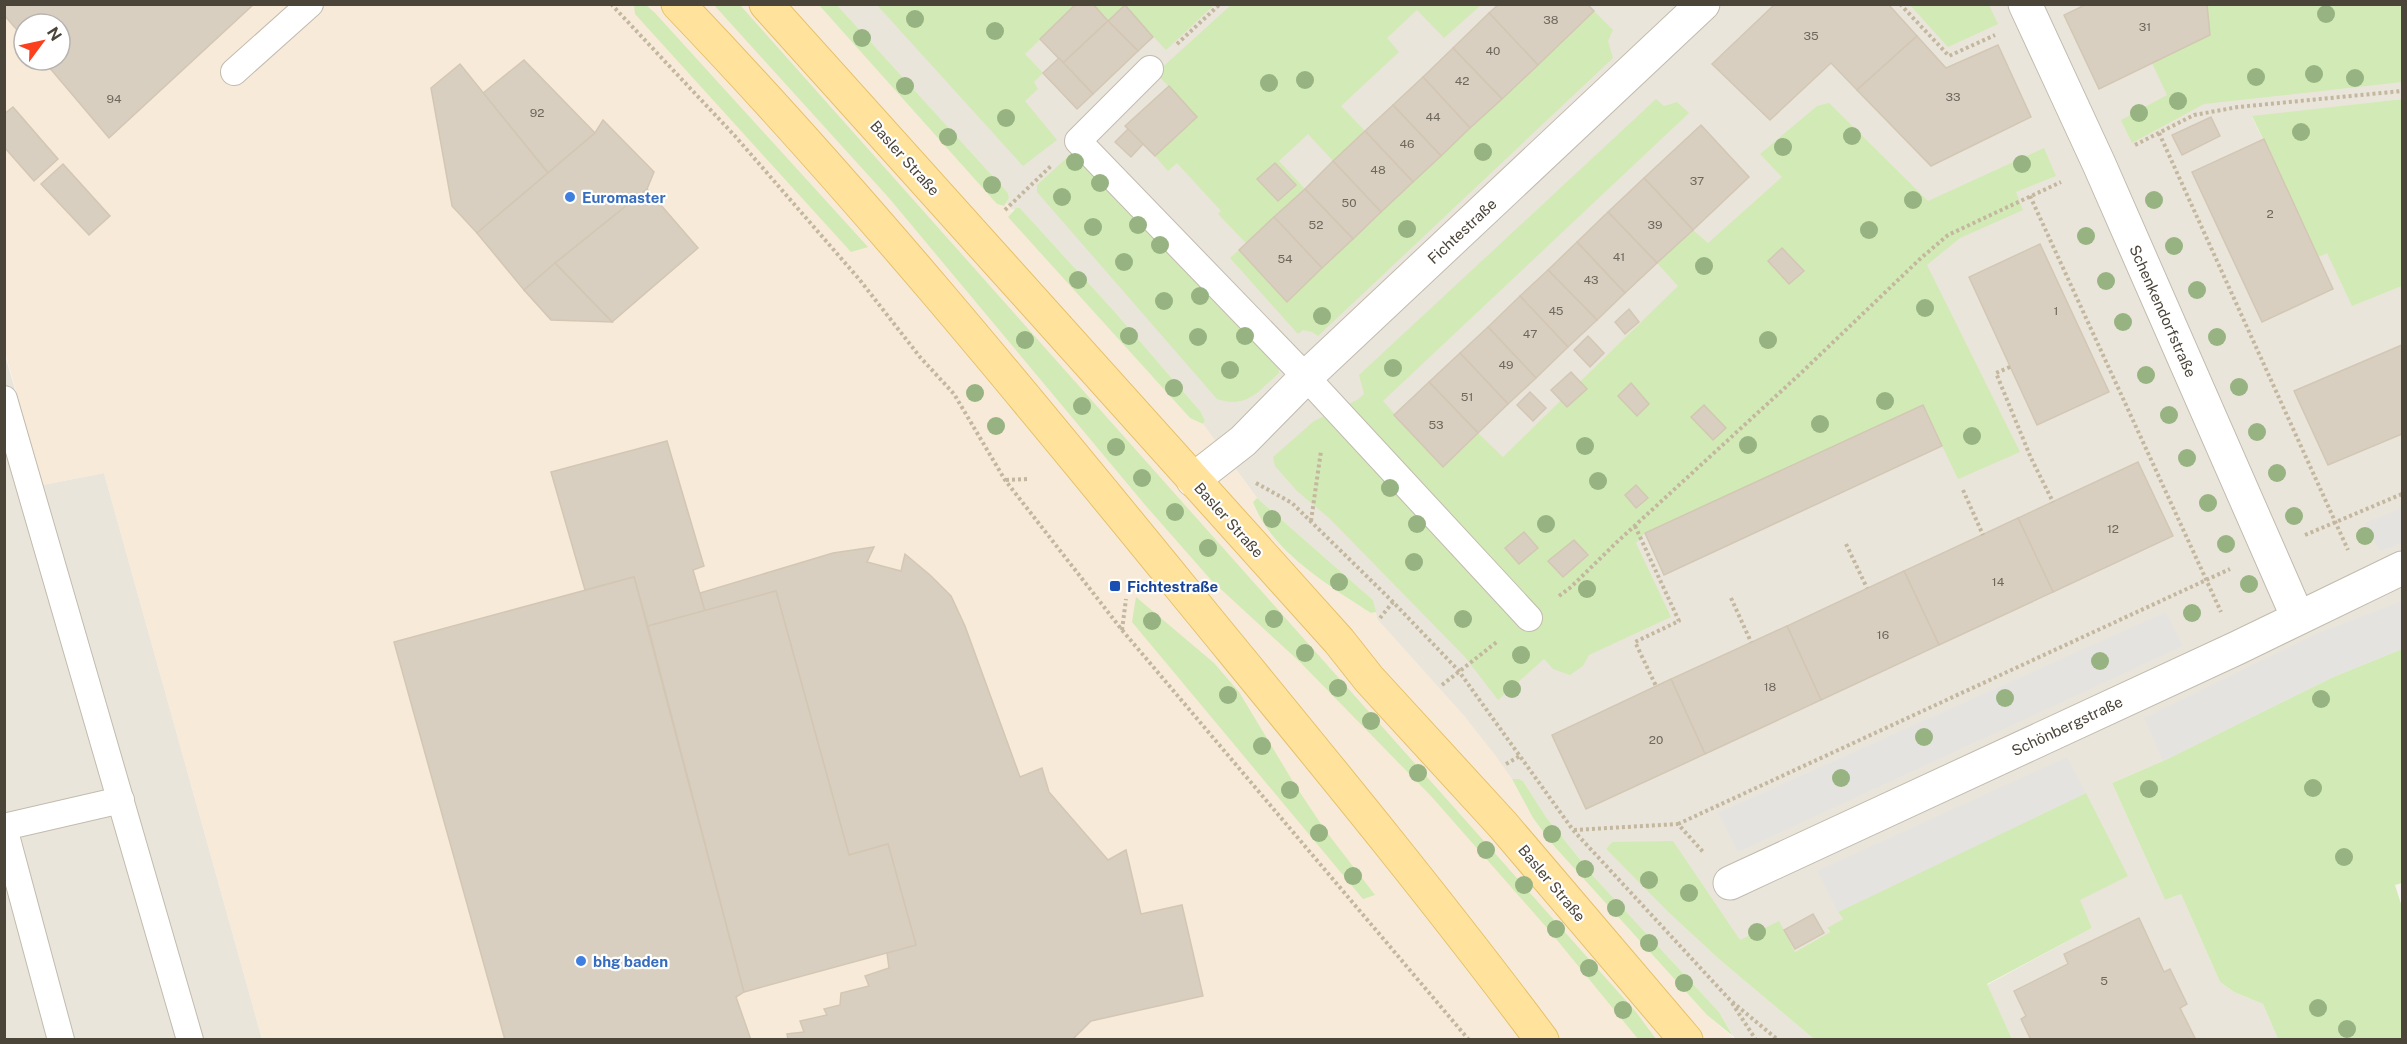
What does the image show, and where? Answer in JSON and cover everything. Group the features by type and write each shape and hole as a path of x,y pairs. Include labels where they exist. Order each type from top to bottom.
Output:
{"main road":[{"path":"678,4 732,61 949,307 1039,413 1389,844 1542,1040"},
{"name":"Basler Straße","path":"766,4 1502,824 1686,1040"}],"street":[{"name":"Fichtestraße","path":"1193,480 1243,441 1306,377 1704,4"},
{"name":"Schenkendorfstraße","path":"2028,11 2099,164 2298,618"},
{"name":"Schönbergstraße","path":"1730,883 2237,648 2403,568"}],"lane":[{"path":"234,72 310,4"},
{"path":"1150,69 1078,141 1306,377 1529,618"},
{"path":"4,399 190,1040"},
{"path":"61,1040 4,827 121,800"}],"path":[{"path":"611,4 735,136 859,279 920,357 954,394 1005,480 1122,630 1468,1038"},
{"path":"1150,69 1220,4"},
{"path":"1900,4 1949,56 2028,11"},
{"path":"1442,685 1458,670 1571,587 1948,235 2099,164 2194,115 2238,107 2403,91"},
{"path":"2159,133 2364,586"},
{"path":"998,217 1078,141"},
{"path":"2030,196 2237,648"},
{"path":"2010,367 1996,373 2031,458 2053,502"},
{"path":"1311,521 1329,402"},
{"path":"1005,480 1029,479"},
{"path":"1963,490 1983,535"},
{"path":"1574,830 1678,824 2268,551 2403,494"},
{"path":"1292,503 1394,602 1458,670 1574,830 1730,1000 1778,1040"},
{"path":"1635,525 1679,621 1635,642 1656,686"},
{"path":"1846,544 1867,588"},
{"path":"1731,598 1751,642"},
{"path":"1122,630 1126,599"},
{"path":"1380,618 1394,602"},
{"path":"1506,764 1520,756"},
{"path":"1678,824 1730,883"},
{"path":"1730,1000 1756,1040"}],"shaded area":[{"path":"5,5 819,5 997,204 1004,206 1006,203 1012,210 1009,217 1190,418 1203,424 1257,498 1253,502 1257,512 1274,535 1303,566 1329,586 1371,613 1376,612 1377,619 1465,717 1496,756 1512,779 1533,818 1554,846 1707,1015 1735,1039 262,1039 104,473 43,485 5,352"},
{"path":"837,5 2402,5 2402,99 2252,117 2319,257 2327,252 2352,305 2402,286 2402,649 2333,677 2163,761 2112,783 2165,900 2181,894 2220,982 2234,992 2263,1004 2278,1039 2012,1039 1987,985 2092,928 2079,900 1838,912 1843,919 1827,929 1830,932 1795,952 1740,941 1673,842 1612,842 1606,849 1668,912 1720,960 1814,1039 1735,1039 1719,1012 1594,877 1546,817 1523,781 1512,779 1465,717 1377,619 1373,600 1257,498 1203,424 1205,421 1201,412 1114,311 1020,208 1012,210 1006,203 1009,198 1008,193"},
{"path":"4,352 43,485 104,473 262,1039 5,1039"},
{"path":"2402,508 2402,543 2380,551 2365,523"},
{"path":"2402,601 2402,649 2333,677 2163,761 2144,718 2316,634"},
{"path":"2166,612 2183,646 1738,852 1718,813"},
{"path":"2067,757 2086,793 1838,912 1817,871"}],"green space":[{"path":"634,5 646,5 655,13 868,247 851,252 635,14"},
{"path":"714,5 740,5 1636,1012 1656,1039 1638,1039 1548,929 1431,796 1300,662 1212,581 1146,506 889,198"},
{"path":"819,5 837,5 1008,193 1009,198 1004,206 997,204"},
{"path":"877,5 1076,5 1025,54 1043,73 1034,82 1038,89 1025,101 1057,140 1023,166"},
{"path":"1093,5 1214,5 1166,50 1125,6 1108,21"},
{"path":"1231,5 1481,5 1444,38 1417,10 1387,38 1399,52 1341,106 1365,131 1333,161 1308,134 1279,161 1305,189 1246,243 1218,214 1221,211 1177,163 1168,171 1155,156 1197,117 1156,73"},
{"path":"1910,5 1989,5 1998,24 1948,47"},
{"path":"2207,5 2402,5 2402,82 2204,104 2132,143 2121,120 2167,95 2152,63"},
{"path":"1594,11 1613,30 1608,41 1613,58 1318,336 1303,330 1298,334 1230,258 1239,250 1287,301"},
{"path":"1656,99 1664,106 1677,102 1689,113 1383,401 1443,467 1478,433 1503,457 1678,286 1657,263 1693,230 1708,243 1782,177 1760,154 1817,106 1829,103 1928,201 2044,148 2056,176 2016,192 2023,210 1960,238 1927,265 2020,452 1958,479 1923,406 1645,533 1636,543 1671,617 1589,655 1583,666 1570,675 1553,669 1544,659 1498,700 1465,657 1329,518 1297,491 1275,466 1273,457 1314,421 1357,400 1364,394 1359,375"},
{"path":"2402,99 2402,286 2352,306 2327,253 2319,257 2252,116"},
{"path":"1072,153 1278,363 1279,373 1252,397 1237,402 1217,399 1037,192 1037,185"},
{"path":"1016,208 1020,208 1114,311 1201,412 1205,421 1203,424 1190,418 1008,217"},
{"path":"1257,498 1373,600 1376,612 1371,613 1337,591 1287,552 1262,520 1253,502"},
{"path":"1136,597 1214,663 1239,692 1325,830 1375,895 1363,899 1132,622"},
{"path":"2402,649 2402,883 2395,885 2402,907 2402,1039 2278,1039 2263,1004 2234,992 2220,982 2181,894 2165,900 2112,783 2163,761 2333,677"},
{"path":"1512,779 1523,781 1546,817 1594,877 1719,1012 1733,1036 1707,1015 1554,846 1533,818"},
{"path":"2086,793 2128,876 2080,900 2092,928 1987,984 2012,1039 1814,1039 1720,960 1668,912 1606,849 1612,842 1673,841 1740,940 1779,921 1795,952 1830,932 1827,928 1843,919 1838,912"}],"building":[{"path":"4,4 254,4 109,138 53,72 72,72 72,12 12,12 12,24 4,15"},
{"path":"1076,4 1093,4 1108,21 1063,63 1040,39"},
{"path":"1499,4 1587,4 1594,11 1538,65 1489,13"},
{"path":"1775,4 1888,4 1917,36 1857,90 1831,63 1770,120 1712,64"},
{"path":"2087,4 2207,4 2210,35 2099,89 2064,15"},
{"path":"1125,5 1153,37 1138,51 1108,21"},
{"path":"1489,13 1538,65 1502,99 1453,48"},
{"path":"1108,21 1138,51 1093,94 1063,63"},
{"path":"1917,36 1946,68 1998,45 2031,117 1931,166 1857,90"},
{"path":"1453,48 1502,99 1470,128 1423,77"},
{"path":"1059,58 1093,94 1077,109 1043,73"},
{"path":"524,60 595,133 548,173 483,93"},
{"path":"460,64 548,173 477,233 452,206 431,88"},
{"path":"1423,77 1470,128 1441,156 1393,105"},
{"path":"1169,86 1197,117 1155,156 1125,126"},
{"path":"1393,105 1441,156 1413,182 1365,131"},
{"path":"13,107 58,159 34,181 4,147 4,114"},
{"path":"2211,117 2220,136 2182,155 2172,135"},
{"path":"603,120 654,172 647,189 524,290 477,233 595,133"},
{"path":"1701,125 1749,177 1693,230 1644,178"},
{"path":"1128,129 1143,144 1131,157 1115,142"},
{"path":"1365,131 1413,182 1381,212 1333,161"},
{"path":"2264,139 2333,289 2262,322 2192,172"},
{"path":"1333,161 1381,212 1353,239 1305,189"},
{"path":"1275,163 1296,185 1278,201 1257,179"},
{"path":"63,164 110,216 89,235 41,184"},
{"path":"1644,178 1693,230 1657,263 1608,212"},
{"path":"647,189 698,248 612,322 555,263"},
{"path":"1305,189 1353,239 1322,268 1274,217"},
{"path":"1608,212 1657,263 1625,293 1577,242"},
{"path":"1274,217 1322,268 1287,302 1239,250"},
{"path":"1577,242 1625,293 1597,320 1548,270"},
{"path":"2040,244 2109,392 2037,425 1969,277"},
{"path":"1782,248 1804,271 1789,284 1768,261"},
{"path":"555,263 612,322 551,320 524,290"},
{"path":"1548,270 1597,320 1568,347 1520,296"},
{"path":"1520,296 1568,347 1536,378 1488,327"},
{"path":"1629,309 1639,322 1625,334 1615,322"},
{"path":"1488,327 1536,378 1508,404 1460,353"},
{"path":"1588,336 1604,353 1590,367 1574,350"},
{"path":"2402,345 2402,434 2328,465 2294,391"},
{"path":"1460,353 1508,404 1478,433 1429,382"},
{"path":"1571,372 1587,389 1567,407 1551,390"},
{"path":"1429,382 1478,433 1443,467 1394,415"},
{"path":"1631,383 1649,404 1637,416 1618,396"},
{"path":"1530,392 1546,408 1533,421 1517,405"},
{"path":"1704,405 1726,428 1713,440 1691,417"},
{"path":"1923,405 1942,446 1664,575 1645,533"},
{"path":"667,441 704,566 693,570 705,611 648,626 634,577 585,590 551,472"},
{"path":"2138,462 2173,536 2053,592 2018,518"},
{"path":"1636,485 1648,498 1636,508 1625,495"},
{"path":"2018,518 2053,592 1939,645 1904,571"},
{"path":"1524,532 1538,548 1519,564 1505,548"},
{"path":"1574,540 1588,555 1563,577 1548,561"},
{"path":"874,547 867,562 901,571 905,554 951,596 965,626 1020,777 1042,768 1049,792 1108,860 1126,850 1141,914 1182,905 1203,996 1091,1021 1072,1040 788,1040 787,1034 804,1032 800,1021 827,1015 824,1009 840,1005 841,993 869,986 865,976 889,968 887,953 916,945 888,844 849,855 776,591 705,611 700,593 833,553"},
{"path":"1904,571 1939,645 1821,700 1787,626"},
{"path":"634,577 744,992 736,997 751,1040 505,1040 394,642"},
{"path":"776,591 849,855 888,844 916,945 744,992 648,626"},
{"path":"1787,626 1821,700 1705,754 1671,679"},
{"path":"1671,679 1705,754 1586,809 1552,735"},
{"path":"1813,914 1824,933 1795,949 1784,930"},
{"path":"2139,918 2164,972 2170,969 2187,1004 2180,1008 2196,1040 2031,1040 2021,1019 2026,1016 2014,991 2068,964 2064,954"}],"place":[{"name":"Euromaster","path":"570,197"},
{"name":"Fichtestraße","path":"1115,586"},
{"name":"bhg baden","path":"581,961"}]}
